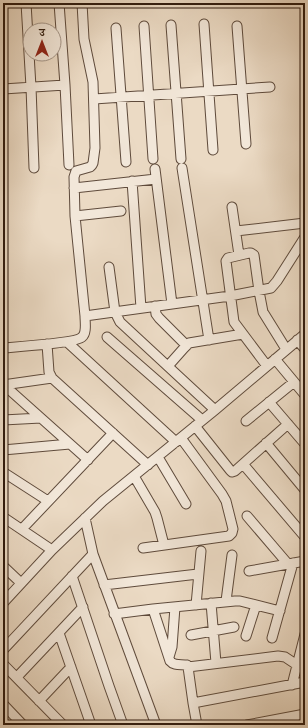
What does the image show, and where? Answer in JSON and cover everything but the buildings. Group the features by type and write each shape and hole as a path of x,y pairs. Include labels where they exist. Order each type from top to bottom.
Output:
{"street":[{"path":"26,3 28,22"},
{"path":"58,22 59,3"},
{"path":"3,348 67,342 79,339 82,337 84,332 85,316 75,216 74,177 76,172 90,167 93,163 95,148 93,82 84,39 82,3"},
{"path":"204,24 213,150"},
{"path":"171,25 181,163 209,340"},
{"path":"144,26 153,159"},
{"path":"238,26 246,144"},
{"path":"116,28 126,162"},
{"path":"30,62 34,168"},
{"path":"62,62 65,85 69,165"},
{"path":"3,89 65,85"},
{"path":"94,100 270,87"},
{"path":"155,169 172,304"},
{"path":"74,188 156,179"},
{"path":"132,182 141,308"},
{"path":"232,207 239,255"},
{"path":"75,216 121,211"},
{"path":"236,231 305,223"},
{"path":"85,316 230,296 271,288 305,237"},
{"path":"267,366 234,322 226,261 228,258 251,253 254,255 263,312 286,349"},
{"path":"108,267 115,312 120,322 215,410"},
{"path":"155,306 156,314 159,318 186,345"},
{"path":"168,366 186,345 192,342 243,334"},
{"path":"3,603 52,550 103,501 179,440 305,334"},
{"path":"107,337 199,423 231,471 235,471 288,424"},
{"path":"297,340 305,349"},
{"path":"67,342 179,440 226,501 232,529 232,533 229,536 143,548"},
{"path":"47,344 49,372 52,378 148,465"},
{"path":"275,359 305,395"},
{"path":"4,385 52,378"},
{"path":"246,421 294,382"},
{"path":"4,385 88,460"},
{"path":"269,402 305,444"},
{"path":"3,420 41,418"},
{"path":"22,529 113,433"},
{"path":"3,450 70,444"},
{"path":"266,444 305,490"},
{"path":"158,457 186,504"},
{"path":"243,464 305,537"},
{"path":"3,472 48,501"},
{"path":"134,476 157,518 164,545"},
{"path":"247,516 290,564"},
{"path":"3,517 52,550"},
{"path":"85,518 93,554 156,725"},
{"path":"196,605 200,551"},
{"path":"3,650 93,554"},
{"path":"226,601 232,555"},
{"path":"249,571 305,561"},
{"path":"272,638 280,611 290,564"},
{"path":"3,566 21,583"},
{"path":"104,585 198,574"},
{"path":"72,576 123,725"},
{"path":"114,614 226,601 240,601 280,611"},
{"path":"211,603 216,663"},
{"path":"246,636 256,605"},
{"path":"17,677 83,607"},
{"path":"169,657 172,647 176,607"},
{"path":"153,609 169,657 174,664 185,664 188,667 282,656 297,665"},
{"path":"191,634 234,627"},
{"path":"59,632 91,725"},
{"path":"292,685 305,634"},
{"path":"3,664 63,725"},
{"path":"39,701 71,667"},
{"path":"188,667 197,725"},
{"path":"193,703 305,682"},
{"path":"3,704 23,725"},
{"path":"247,725 281,722 305,714"}]}
